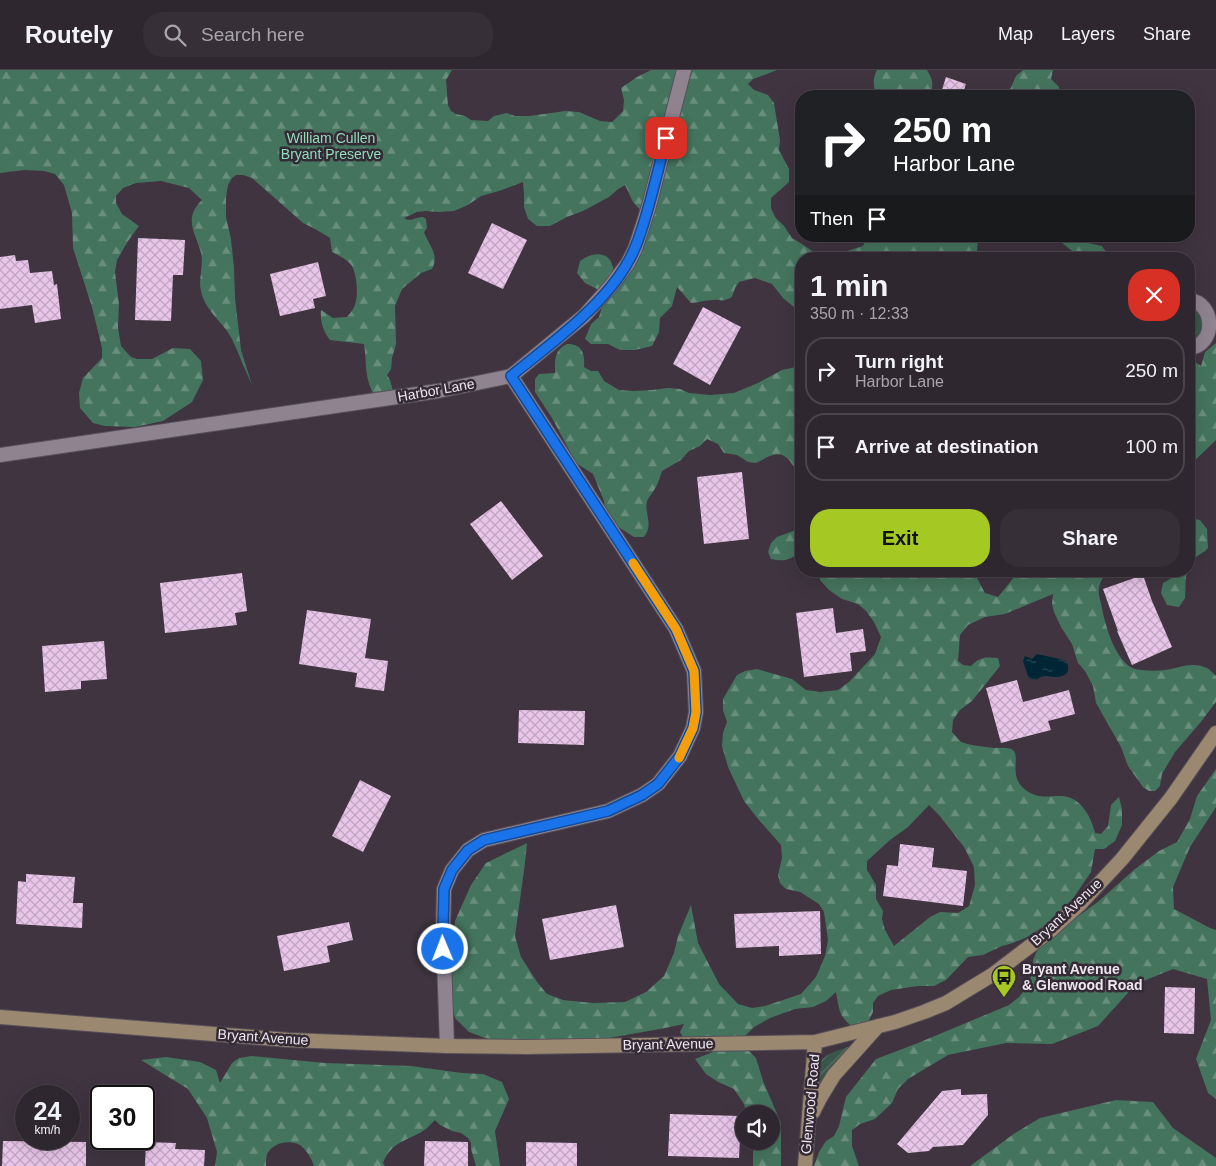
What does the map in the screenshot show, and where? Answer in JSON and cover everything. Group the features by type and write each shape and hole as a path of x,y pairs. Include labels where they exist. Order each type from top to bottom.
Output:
{"main road":[{"name":"Bryant Avenue","path":"0,1017 289,1040 446,1046 527,1047 815,1042 878,1026 946,1003 992,975 1050,931 1081,903 1122,859 1171,798 1216,733"},
{"path":"808,1122 830,1080 878,1026"},
{"name":"Glenwood Road","path":"805,1166 815,1042"}],"street":[{"name":"Harbor Lane","path":"0,455 438,391 511,376 584,316 612,286 628,263 635,249 648,206 684,70"},
{"path":"1195,301 1204,304 1210,310 1215,326 1209,339 1195,347"},
{"path":"446,1046 443,930 444,889 452,870 468,850 484,840 608,811 642,795 658,784 680,756 693,728 696,712 694,671 676,629 511,376"}],"green space":[{"name":"William Cullen Bryant Preserve","path":"0,70 452,70 446,80 448,105 451,111 471,120 488,121 494,116 507,113 515,116 530,116 565,111 579,112 600,121 612,122 623,111 624,100 621,88 651,70 777,70 753,79 748,84 754,90 768,95 774,103 780,140 779,150 789,169 789,182 771,198 771,208 775,217 795,242 799,242 814,252 795,252 795,308 783,298 772,284 755,278 739,282 732,297 723,300 691,303 677,287 672,306 660,318 659,332 652,346 635,350 620,350 608,344 591,344 585,339 591,324 599,317 603,303 597,289 585,283 577,273 580,261 595,254 607,257 611,261 615,272 630,267 640,256 645,240 642,212 633,202 625,185 609,197 550,226 537,226 528,219 524,207 523,182 481,196 468,205 454,211 417,212 404,218 411,220 423,217 426,219 427,228 424,232 434,254 434,264 432,269 421,273 402,289 395,306 396,344 391,369 387,375 393,391 374,395 367,376 364,344 330,340 322,322 321,310 333,318 347,317 354,308 357,286 352,266 332,252 330,238 303,223 252,178 236,175 228,185 226,217 231,239 241,350 252,385 229,333 206,305 201,291 202,258 192,219 196,207 202,200 189,188 161,181 136,183 123,188 116,196 116,203 122,214 139,226 117,260 115,272 119,304 118,328 121,346 131,357 137,359 152,359 173,348 190,349 201,361 203,380 192,402 163,421 135,427 105,426 93,423 80,408 79,393 83,378 102,358 102,348 92,307 73,248 72,213 64,185 55,174 44,171 24,170 0,173"},
{"path":"877,70 927,70 931,77 932,88 932,90 875,90 874,77"},
{"path":"1023,70 1053,70 1051,79 1059,87 1059,90 1010,90 1016,76"},
{"path":"865,242 978,242 977,251 844,252 863,246"},
{"path":"1061,242 1088,242 1102,246 1106,252 1073,252"},
{"path":"1195,308 1210,329 1195,340"},
{"path":"1216,343 1216,440 1195,460 1195,362 1201,366 1205,352"},
{"path":"572,344 582,350 584,367 591,371 598,371 604,381 619,390 633,391 668,388 710,395 734,393 782,370 795,367 795,468 785,456 777,454 756,463 748,462 737,455 724,453 718,444 707,439 700,446 689,451 681,460 662,471 657,485 647,501 649,523 647,532 644,537 634,537 607,518 604,501 593,474 576,463 552,418 535,392 535,379 539,374 555,373 557,352 563,346"},
{"path":"1195,519 1200,520 1207,529 1208,548 1195,559"},
{"path":"795,530 795,555 787,560 771,559 768,552 771,543 777,537"},
{"path":"820,577 977,577 985,593 998,597 1014,577 1103,577 1099,596 1108,631 1122,659 1135,669 1142,670 1166,670 1189,665 1206,668 1216,676 1216,702 1175,752 1162,774 1160,786 1155,791 1149,791 1143,787 1128,766 1121,747 1096,703 1093,686 1078,663 1072,644 1054,612 1052,604 1053,594 1005,614 985,617 968,625 960,635 958,661 963,665 971,666 983,658 998,658 1000,666 972,701 960,710 953,720 952,732 960,741 966,744 1013,750 1016,758 1016,774 1021,786 1036,795 1061,796 1074,799 1084,808 1091,820 1095,833 1101,834 1108,826 1111,805 1119,797 1122,809 1122,825 1115,841 1104,849 1095,849 1091,872 1074,897 1055,919 1027,937 983,955 968,957 946,980 934,986 891,990 878,996 873,1003 873,1012 867,1024 853,1027 845,1020 839,1008 836,992 826,1001 813,1007 795,1009 770,1018 754,1027 738,1043 756,1058 773,1105 744,1105 734,1089 706,1074 695,1059 713,1052 684,1040 680,1032 684,1024 597,1040 504,1042 469,1032 455,1018 451,1002 449,977 455,921 471,885 486,863 527,843 515,936 521,957 547,994 563,1000 593,1003 625,1002 646,992 664,976 691,905 698,943 719,984 738,1004 752,1008 765,1006 801,994 816,977 825,956 828,940 824,912 819,904 800,892 786,889 780,883 778,875 782,858 781,845 744,801 728,767 722,746 723,733 727,722 723,710 723,699 737,675 745,671 757,669 792,679 806,690 820,692 838,690 849,682 875,654 881,637 866,611 858,604 842,599 829,590 820,580","holes":["929,805 964,847 974,867 975,885 969,906 958,913 940,912 930,917 894,946 885,930 882,919 883,911 876,899 876,885 867,870 867,861 908,827"]},
{"path":"1173,577 1186,577 1185,598 1179,607 1167,605 1161,593 1163,583"},
{"path":"1216,769 1216,807 1190,847 1173,887 1174,909 1216,930 1216,1099 1208,1093 1196,1059 1211,1020 1207,979 1173,969 1136,984 1098,1026 1052,1044 1006,1043 948,1055 908,1079 898,1089 892,1103 875,1119 860,1124 852,1130 852,1146 859,1166 814,1166 819,1152 826,1141 834,1136 839,1126 846,1097 876,1059 1009,1005 1019,997 1027,987 1037,951 1135,869 1159,851 1177,842 1190,819 1197,796"},
{"path":"854,1045 815,1100 821,1061 834,1052"},
{"path":"252,1056 325,1063 411,1066 483,1074 502,1082 509,1099 495,1131 500,1166 476,1166 471,1143 468,1138 461,1133 440,1125 435,1120 420,1133 396,1145 387,1155 383,1163 385,1166 314,1166 303,1148 298,1144 289,1142 281,1143 270,1150 266,1158 266,1166 215,1166 217,1152 207,1118 188,1089 141,1060 166,1057 200,1062 216,1070 220,1083 232,1063 239,1058"},
{"path":"1116,1100 1153,1102 1173,1128 1216,1158 1216,1166 970,1166 1015,1133 1040,1118"},
{"path":"780,1121 781,1166 753,1166 753,1150 780,1150"}],"water":[{"path":"1037,654 1064,660 1068,666 1067,673 1059,677 1044,676 1036,680 1029,679 1023,661 1025,656 1032,659"}],"building":[{"path":"946,77 966,84 964,90 942,90"},
{"path":"492,223 527,240 503,289 468,273"},
{"path":"138,238 185,240 183,275 173,275 171,321 135,320"},
{"path":"15,255 16,261 28,260 30,273 52,271 54,285 57,284 61,319 35,323 32,305 0,309 0,257"},
{"path":"318,262 326,296 313,299 315,308 280,316 270,274"},
{"path":"703,307 741,327 710,385 673,364"},
{"path":"742,472 749,539 704,544 697,477"},
{"path":"501,501 543,556 512,580 470,524"},
{"path":"242,573 247,611 235,613 237,625 165,633 160,583"},
{"path":"1137,577 1144,577 1172,647 1132,665 1117,631 1103,589"},
{"path":"833,608 836,633 863,629 866,651 850,653 852,671 804,677 796,613"},
{"path":"307,610 371,619 365,658 388,661 384,691 355,687 357,673 299,664"},
{"path":"104,641 107,679 81,681 81,689 45,692 42,646"},
{"path":"1017,680 1023,702 1069,690 1075,714 1048,721 1051,730 1001,743 986,688"},
{"path":"519,710 585,711 584,745 518,743"},
{"path":"360,780 391,796 363,852 332,836"},
{"path":"900,844 934,848 932,867 967,871 963,906 883,896 887,865 898,866"},
{"path":"26,874 75,877 73,903 83,903 82,928 16,924 18,881 26,882"},
{"path":"616,905 624,947 550,960 542,919"},
{"path":"820,911 821,954 779,956 779,946 736,948 734,914"},
{"path":"349,922 353,940 327,946 330,962 284,971 277,936"},
{"path":"1165,987 1195,988 1194,1034 1164,1033"},
{"path":"961,1089 961,1095 987,1094 988,1115 963,1145 933,1147 929,1151 908,1153 897,1144 942,1091"},
{"path":"670,1114 735,1116 735,1150 739,1150 739,1158 668,1156"},
{"path":"3,1141 15,1141 15,1150 80,1150 80,1142 86,1142 86,1166 2,1166"},
{"path":"425,1141 468,1142 468,1166 424,1166"},
{"path":"155,1142 176,1143 175,1149 205,1150 204,1166 145,1166 146,1150 155,1150"},
{"path":"526,1142 577,1143 577,1166 526,1166"}],"slow traffic":[{"path":"633,563 676,629 694,671 696,712 693,728 679,758"}],"place":[{"name":"Bryant Avenue & Glenwood Road","path":"1004,998"}],"route":[{"path":"443,949 444,889 452,870 468,850 484,840 608,811 642,795 658,784 680,756 693,728 696,712 694,671 676,629 511,376 584,316 612,286 628,263 641,231 666,138"}]}
